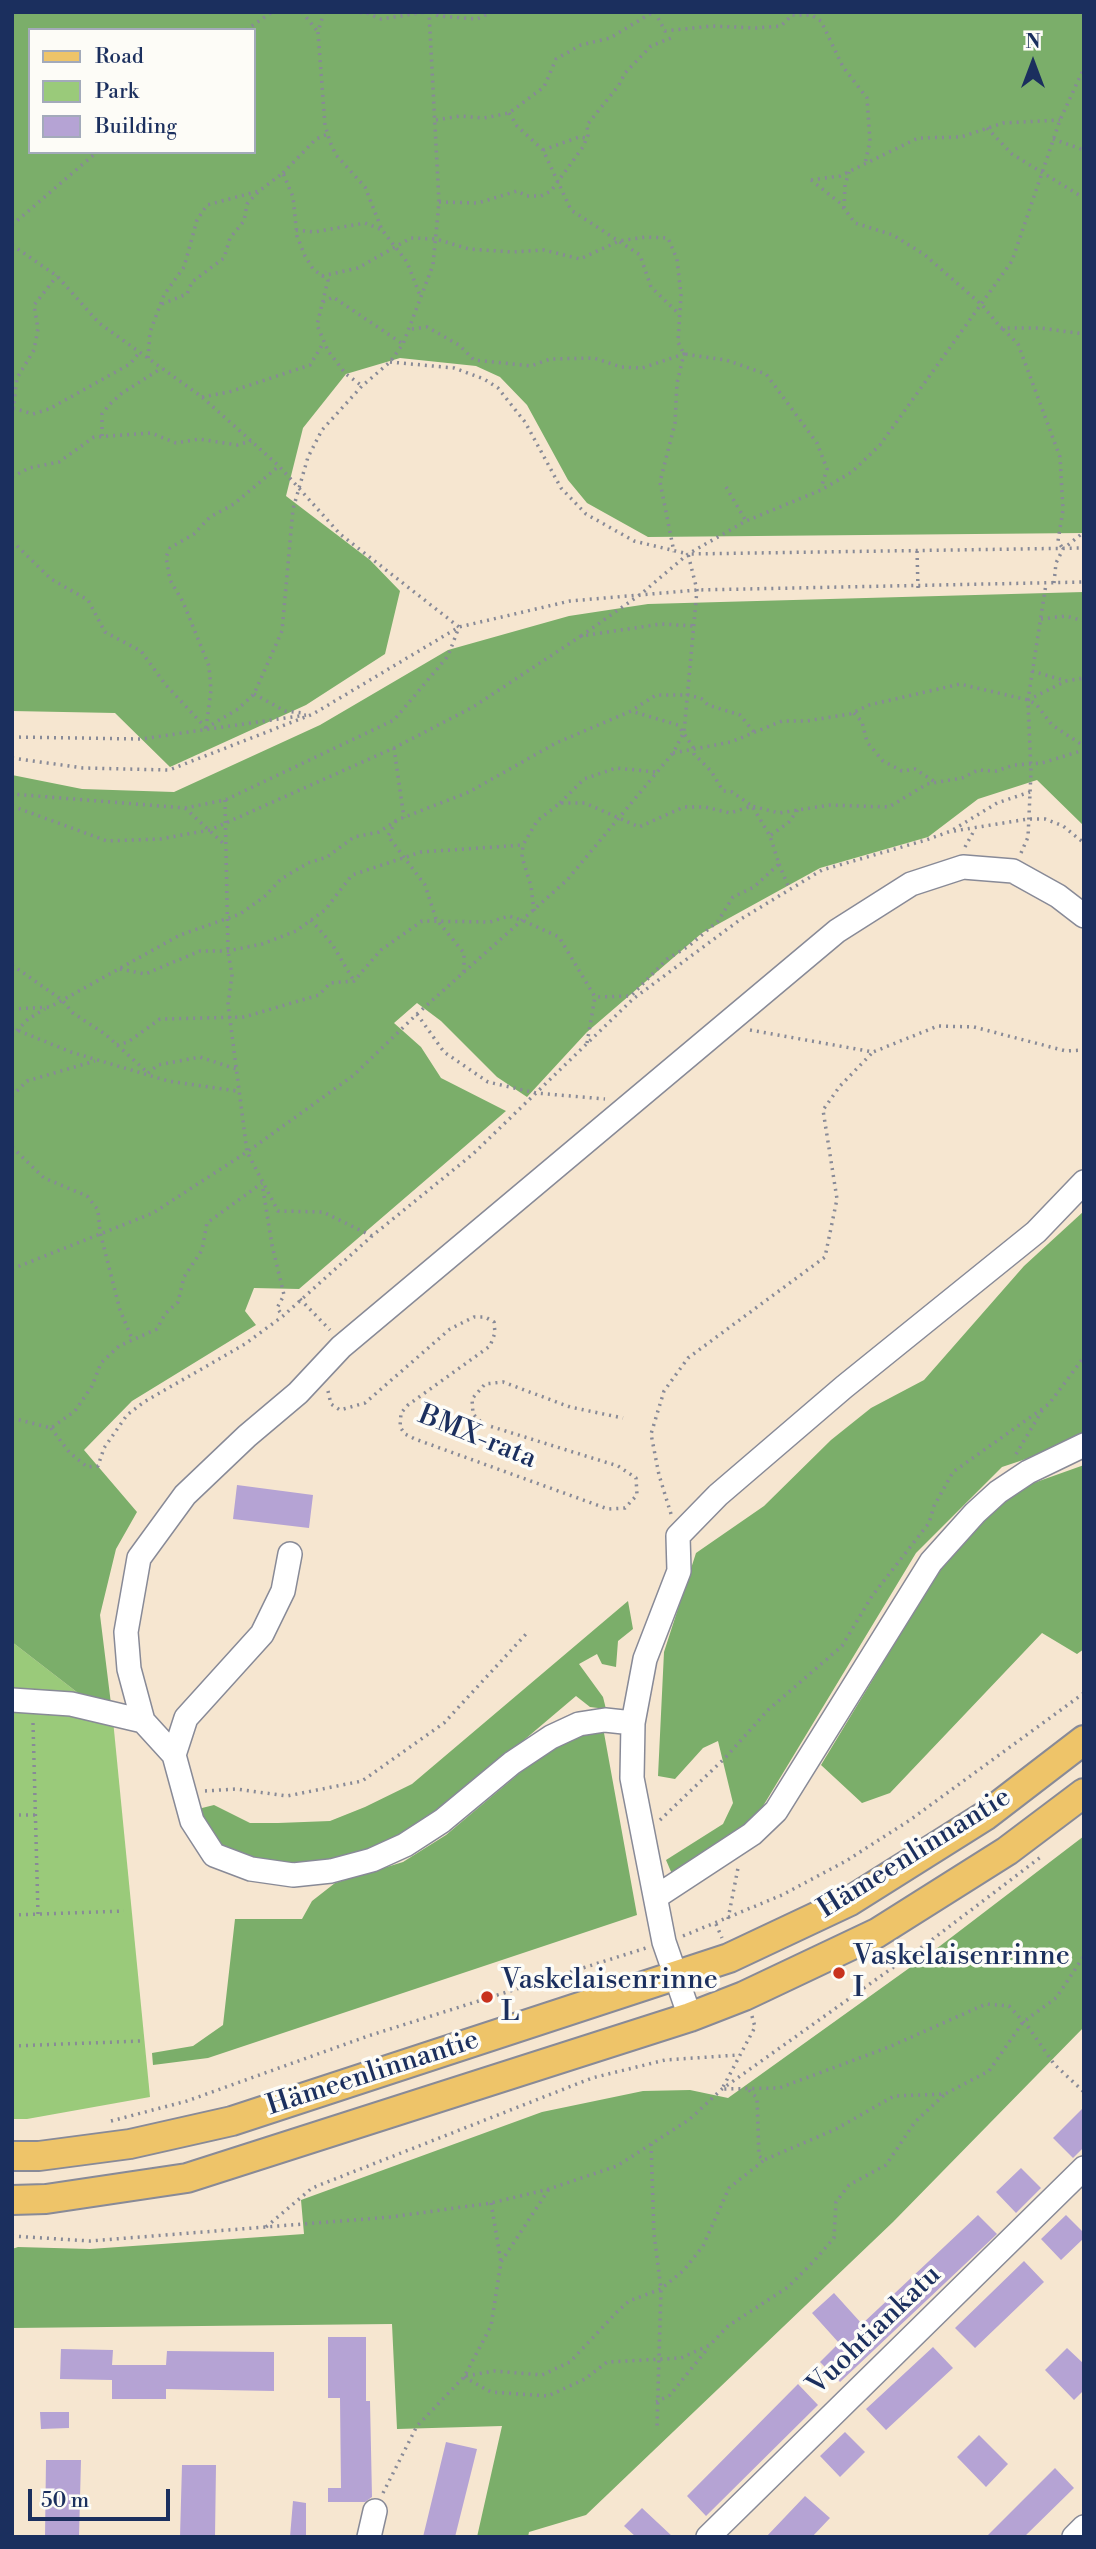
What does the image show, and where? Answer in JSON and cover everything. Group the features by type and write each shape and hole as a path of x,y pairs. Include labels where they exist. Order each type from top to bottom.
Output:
{"main road":[{"name":"Hämeenlinnantie","path":"12,2156 40,2156 130,2144 232,2121 729,1958 850,1901 985,1816 1084,1740"},
{"name":"Hämeenlinnantie","path":"12,2200 46,2199 187,2178 690,2017 744,1996 877,1933 1007,1851 1084,1793"}],"street":[{"path":"633,1723 605,1720 579,1724 551,1737 512,1763 442,1821 405,1845 372,1860 331,1871 293,1875 251,1869 214,1855 192,1821 174,1755 143,1721 129,1669 126,1632 139,1558 185,1495 247,1436 298,1393 357,1333 721,1025 837,931 911,884 963,867 1013,871 1058,896 1084,916"},
{"path":"690,2017 673,1976 664,1942 632,1778 633,1723 645,1659 679,1571 678,1536 718,1495 844,1387 1036,1232 1084,1182"},
{"path":"656,1897 752,1834 776,1811 931,1562 998,1492 1028,1472 1084,1446"},
{"path":"174,1755 186,1718 262,1634 283,1591 290,1554"},
{"path":"23,1700 71,1704 143,1721"},
{"name":"Vuohtiankatu","path":"708,2537 1084,2168"},
{"path":"369,2537 374,2511"},
{"path":"1074,2537 1084,2527"}],"path":[{"path":"249,28 272,12"},
{"path":"302,12 318,32"},
{"path":"324,12 318,32 328,134 336,155 365,187 382,230 407,261 422,300"},
{"path":"354,12 367,13 381,19 428,12 439,16 477,19 492,12"},
{"path":"206,728 238,709 254,694 282,631 293,509 308,457 322,430 362,386 390,362 403,344 411,329 433,265 439,202 428,12"},
{"path":"435,120 460,116 484,118 509,113 544,87 556,59 581,45 610,37 654,12 665,31 734,25 756,28 781,26 792,15 811,14 821,21 843,68 867,98 870,141 865,164"},
{"path":"439,202 478,203 516,191 527,196 541,196 559,185 586,138 587,125 619,85 631,65 651,46 671,38"},
{"path":"12,806 107,841 160,839 210,830 394,748 473,707 641,594 688,554 746,520 821,490 852,472 880,445 983,306 1012,261 1060,120 1084,68"},
{"path":"509,113 517,127 544,150 571,210 640,255 651,287 678,314"},
{"path":"1060,120 1003,123 961,136 918,138 840,176 811,180 844,209 855,223 893,235 925,255 983,306 1018,345 1060,457 1063,510 1058,541 1063,549"},
{"path":"987,128 1012,154 1084,198"},
{"path":"161,304 187,294 192,282 224,258 230,239 244,221 247,204 283,173 309,145 328,134"},
{"path":"544,150 579,137 586,138"},
{"path":"1053,139 1084,150"},
{"path":"12,225 95,154"},
{"path":"844,209 845,185 849,172"},
{"path":"283,173 293,197 296,230 305,256 313,269 328,281 317,325 324,342 346,374 362,386"},
{"path":"148,358 150,332 161,304 184,267 197,220 208,205 259,191"},
{"path":"296,230 314,232 365,223 382,230"},
{"path":"323,276 358,268 411,238 436,239 468,249 512,252 544,250 580,259 619,241 646,237 668,238 677,259 681,295 678,342 684,354 677,383 676,423 660,482 674,552"},
{"path":"12,245 57,276 99,323 202,397 279,466 340,534 460,627"},
{"path":"12,417 17,378 34,349 38,329 34,305 57,276"},
{"path":"323,302 333,298 403,344"},
{"path":"411,329 427,327 460,345 474,360 531,366 550,359 594,358 621,367 642,368 684,354 726,360 766,374 817,443 827,469 821,490"},
{"path":"1002,328 1041,328 1084,334"},
{"path":"202,397 229,392 310,365 324,342"},
{"path":"13,408 33,414 49,410 130,364 139,353"},
{"path":"390,362 454,368 484,379 498,388 525,422 561,488 586,514 634,541 674,552 688,554 1084,548"},
{"path":"102,436 102,414 109,405 122,393 162,368"},
{"path":"12,477 29,468 59,462 94,437 151,432 176,443 199,439 221,445 251,441"},
{"path":"206,728 211,690 209,666 183,602 170,580 166,557 170,548 194,534 210,517 234,505 241,495 279,466"},
{"path":"726,487 746,520"},
{"path":"1054,583 1056,563 1063,549 1084,532"},
{"path":"12,541 51,579 88,600 105,632 141,651 165,684 206,728"},
{"path":"917,551 918,588"},
{"path":"12,1269 153,1213 247,1152 354,1075 417,1014 567,880 673,753 684,732 696,626 697,590 688,554"},
{"path":"12,758 83,768 169,770 313,714 460,627 570,601 697,590 918,588 1084,582"},
{"path":"1013,871 1028,837 1031,763 1028,700 1046,584"},
{"path":"1041,619 1066,616 1084,621"},
{"path":"581,636 661,624 696,626"},
{"path":"12,794 184,808 225,800 394,720 448,656 460,627"},
{"path":"1032,671 1066,681"},
{"path":"1028,700 1066,681 1084,678"},
{"path":"673,753 693,747 731,742 782,720 806,722 854,713 869,705 960,684 1028,700 1035,704 1052,725 1084,748"},
{"path":"254,694 285,711 313,714"},
{"path":"12,1036 27,1019 180,935 229,919 264,897 281,879 308,863 327,857 354,837 379,832 397,820 469,792 524,764 556,743 631,711 656,695 689,695 702,699 708,705 740,715 754,732"},
{"path":"631,711 678,725 693,747 694,754 712,771 723,791 732,792 752,806 779,813 830,805 889,807 926,784 962,778 978,770 996,771 1054,760 1084,748"},
{"path":"854,713 862,722 867,742 883,761 902,771 915,769 936,782"},
{"path":"12,737 141,739 313,714"},
{"path":"394,748 404,818"},
{"path":"534,911 531,886 522,858 523,845 537,821 561,803 584,779 616,768 656,772"},
{"path":"12,1418 51,1429 69,1452 87,1467 98,1466 104,1448 127,1415 144,1402 245,1344 283,1317 372,1236 473,1154 633,999 789,888 822,870 912,846 951,831 997,803 1030,792"},
{"path":"225,800 225,846 229,860 228,951 232,975 228,1004 237,1091 247,1152 278,1211 323,1212 372,1236"},
{"path":"561,803 586,803 602,808 618,820 639,827 684,807 705,807 730,813 752,806"},
{"path":"752,806 771,836 789,888"},
{"path":"184,808 225,846"},
{"path":"771,836 789,822 799,808"},
{"path":"951,831 1028,819 1052,820 1084,842"},
{"path":"397,820 388,836 425,885 436,919 464,953 464,974"},
{"path":"119,969 145,974 200,951 228,951 262,944 296,931 325,910 352,874 421,852 523,845"},
{"path":"595,997 631,996 667,959 689,946 718,921 733,897 754,887 779,864"},
{"path":"117,1045 128,1042 160,1019 244,1017 319,995 330,983 355,981 381,950 422,920 490,922 509,916 559,937 595,997 587,1044"},
{"path":"311,920 332,944 355,981"},
{"path":"12,965 62,1000 73,1013 117,1045 148,1073"},
{"path":"12,1009 50,1007"},
{"path":"417,1014 444,1052 488,1082 536,1093 631,1102"},
{"path":"721,1025 873,1052"},
{"path":"678,1536 659,1475 651,1434 664,1391 688,1358 825,1257 837,1199 823,1110 840,1086 873,1052 938,1026 974,1027 1066,1052 1084,1050"},
{"path":"12,1028 99,1060 191,1085 237,1091"},
{"path":"148,1073 158,1065 200,1057 236,1069"},
{"path":"12,1096 27,1081 99,1060"},
{"path":"12,1147 44,1178 87,1196 98,1210 100,1232 120,1310 134,1341"},
{"path":"262,1183 272,1245 284,1295 277,1308 283,1317"},
{"path":"51,1429 75,1410 92,1386 101,1363 119,1346 157,1329 165,1314 178,1302 184,1277 202,1250 207,1223 262,1183"},
{"path":"300,1299 326,1328 357,1333"},
{"name":"BMX-rata","path":"331,1381 327,1392 331,1404 340,1410 365,1403 450,1329 474,1317 485,1317 494,1322 495,1333 489,1346 408,1405 401,1413 400,1427 405,1434 608,1509 625,1508 637,1495 636,1478 618,1466 483,1424 473,1414 472,1399 485,1384 503,1382 570,1407 623,1418"},
{"path":"1013,1459 1044,1408 1069,1381 1084,1357"},
{"path":"643,1836 725,1759 768,1710 842,1647 867,1610 872,1596 929,1523 934,1506 953,1472 984,1447 1044,1408"},
{"path":"185,1793 236,1789 287,1796 362,1781 444,1723 527,1633"},
{"name":"Hämeenlinnantie","path":"141,2116 381,2032 728,1919 846,1861 910,1820 1084,1693"},
{"path":"23,1700 35,1815 37,1914"},
{"path":"12,1815 35,1815"},
{"path":"728,1919 734,1876 752,1834"},
{"path":"12,2238 90,2241 391,2217 491,2203 549,2189 617,2166 690,2119 722,2089 933,1939 1052,1849"},
{"path":"12,1915 124,1910"},
{"path":"656,2402 670,2395 729,2326 788,2287 814,2261 834,2238 836,2202 849,2185 886,2165 915,2122 945,2094 989,2071 1023,2022 1056,1998 1084,1956"},
{"path":"722,2089 779,2088 888,2047 986,2004 1009,2006 1054,2064 1084,2092"},
{"path":"722,2089 755,2027 752,2015"},
{"path":"12,2046 141,2041"},
{"path":"266,2227 321,2185 592,2078 666,2060 738,2055"},
{"path":"749,2090 757,2098 759,2156 764,2160"},
{"path":"464,2377 494,2371 542,2375 570,2362 629,2301 661,2288 684,2270 703,2246 729,2188 764,2160 836,2129 894,2096 945,2094"},
{"path":"651,2144 654,2234 661,2288 657,2427"},
{"path":"500,2262 549,2189"},
{"path":"374,2511 417,2426 464,2377 491,2326 500,2262 491,2203"},
{"path":"464,2377 491,2392 548,2396 585,2379 607,2362 681,2358 710,2345"}],"green space":[{"path":"12,12 1084,12 1084,533 648,537 587,503 568,480 527,405 500,377 476,366 400,358 346,374 303,428 286,496 370,560 400,591 385,654 306,705 170,767 115,713 12,711"},
{"path":"1084,592 1084,826 1037,780 978,799 928,837 820,868 702,933 587,1032 527,1097 497,1077 441,1021 417,1003 394,1023 421,1047 441,1078 506,1111 299,1289 254,1288 245,1311 256,1325 132,1401 84,1450 137,1512 116,1549 100,1615 113,1720 12,1642 12,775 82,789 174,792 320,725 448,650 569,616 648,604"},
{"path":"1084,1211 1084,1434 1062,1447 1002,1467 916,1553 757,1816 672,1874 666,1860 723,1824 733,1803 718,1741 703,1748 675,1779 658,1776 664,1652 696,1553 764,1506 831,1440 871,1408 924,1380 1024,1266"},
{"path":"1084,1465 1084,1649 1077,1654 1042,1633 890,1793 862,1803 821,1765 941,1567 988,1509 1014,1490"},
{"path":"628,1601 633,1629 618,1641 616,1667 602,1664 597,1654 579,1664 603,1697 606,1709 590,1707 576,1696 432,1818 383,1850 287,1868 224,1853 198,1809 214,1805 250,1823 278,1823 330,1821 365,1807 412,1784"},
{"path":"12,1642 113,1720 150,2097 27,2119 12,2119"},
{"path":"587,1731 604,1733 637,1915 208,2058 153,2065 152,2053 193,2046 223,2025 235,1919 302,1919 312,1901 335,1883 403,1862 446,1835 547,1750"},
{"path":"1084,1836 1084,2027 893,2222 586,2515 529,2532 528,2537 477,2537 502,2426 397,2429 392,2324 12,2328 12,2249 18,2247 90,2249 304,2234 301,2200 542,2112 643,2091 690,2090 728,2098 940,1946"}],"building":[{"path":"237,1485 313,1495 309,1528 233,1519"},
{"path":"1084,2107 1084,2147 1073,2158 1053,2138"},
{"path":"1021,2168 1041,2188 1016,2213 996,2192"},
{"path":"978,2215 997,2234 840,2382 820,2362 839,2343 812,2313 834,2293 862,2324"},
{"path":"1066,2215 1084,2233 1084,2238 1061,2260 1041,2239"},
{"path":"1024,2261 1044,2282 975,2348 955,2328"},
{"path":"328,2337 366,2337 366,2401 370,2401 372,2497 365,2502 328,2502 328,2488 341,2488 340,2398 328,2398"},
{"path":"933,2347 953,2368 886,2430 866,2409"},
{"path":"1067,2348 1084,2364 1084,2390 1074,2400 1045,2370"},
{"path":"61,2349 113,2350 112,2365 166,2365 167,2351 274,2352 274,2391 166,2389 166,2399 112,2399 112,2380 60,2379"},
{"path":"798,2384 818,2405 706,2516 687,2496"},
{"path":"40,2412 69,2412 69,2428 41,2429"},
{"path":"845,2432 865,2452 840,2477 820,2456"},
{"path":"979,2435 1008,2464 986,2487 957,2457"},
{"path":"446,2442 477,2449 455,2537 423,2537"},
{"path":"46,2460 81,2460 79,2537 45,2537"},
{"path":"182,2465 216,2465 215,2537 180,2537"},
{"path":"1055,2468 1074,2488 1024,2537 986,2537"},
{"path":"805,2496 830,2518 812,2537 766,2537"},
{"path":"293,2501 306,2503 306,2537 290,2537"},
{"path":"642,2508 673,2537 636,2537 624,2526"}],"place":[{"name":"Vaskelaisenrinne I","path":"839,1973"},
{"name":"Vaskelaisenrinne L","path":"487,1997"}]}
